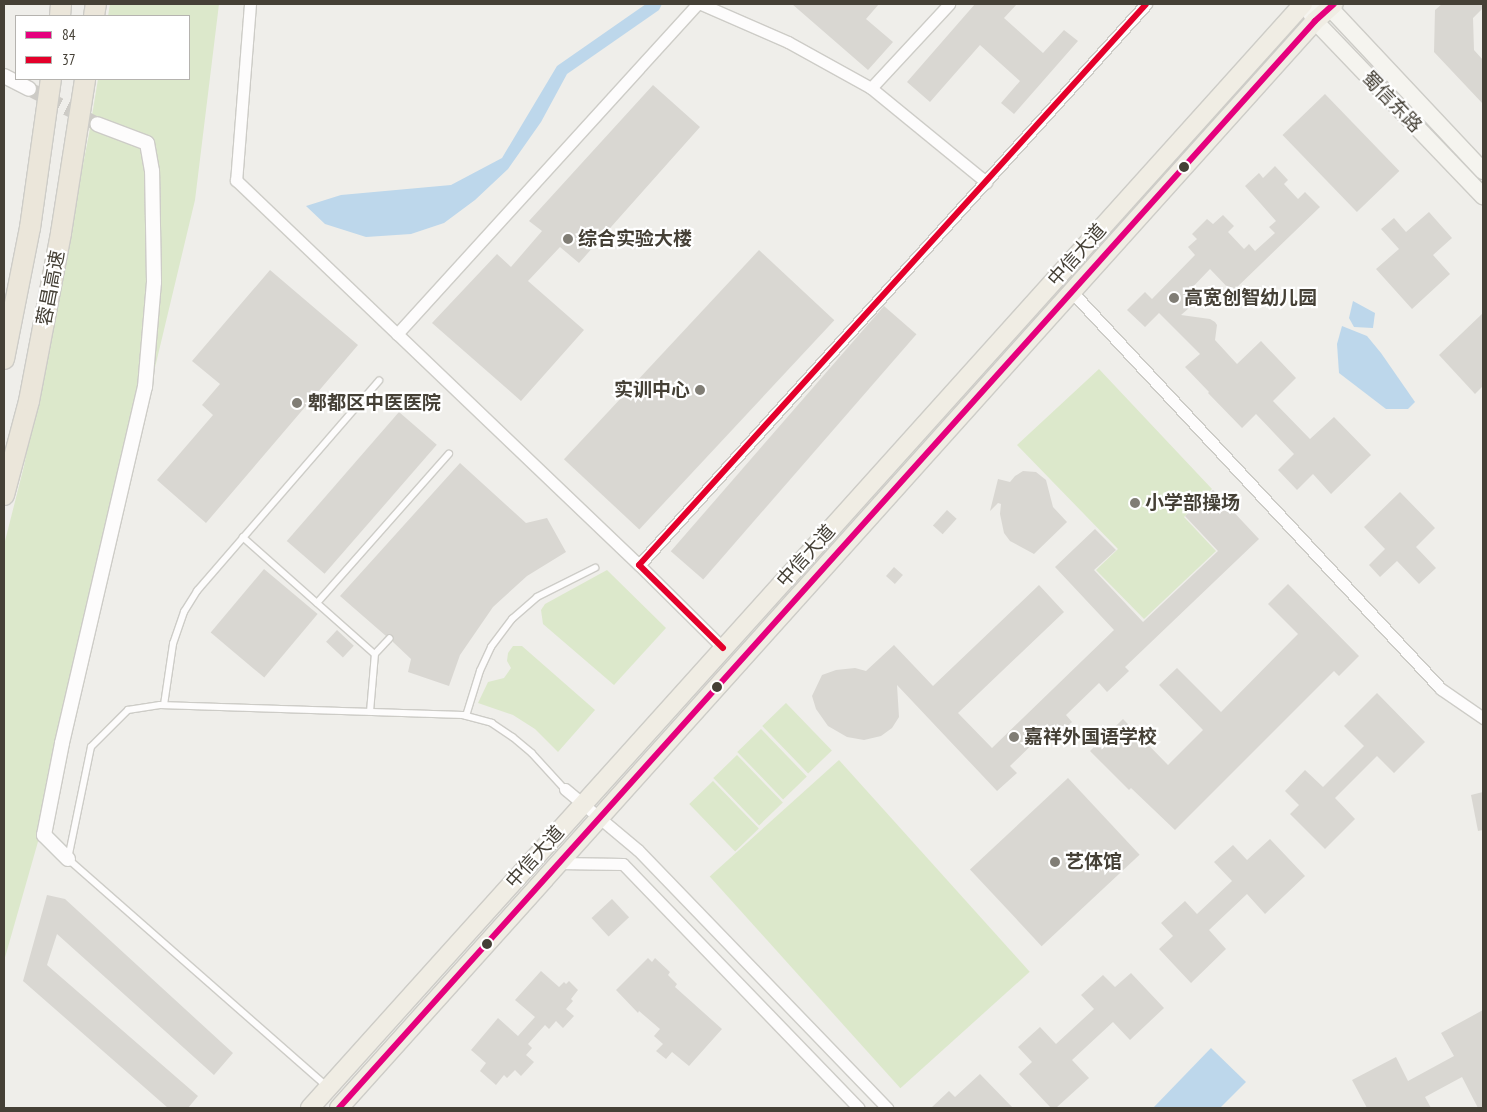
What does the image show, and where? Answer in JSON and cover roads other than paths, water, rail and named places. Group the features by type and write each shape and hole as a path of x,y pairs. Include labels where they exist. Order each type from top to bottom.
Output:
{"highway":[{"name":"蓉昌高速","path":"4,359 30,228 51,80"},
{"name":"蓉昌高速","path":"4,495 29,401 61,233 85,80"}],"main road":[{"name":"蜀信东路","path":"1304,4 1323,9 1483,171"},
{"name":"中信大道","path":"310,1108 1304,4"},
{"name":"蜀信东路","path":"1323,9 1483,196"},
{"name":"中信大道","path":"339,1108 1072,292 1323,9"}],"street":[{"path":"250,4 236,180 639,565 723,648"},
{"path":"397,334 699,4 788,42 871,88 986,182"},
{"path":"871,88 949,4"},
{"path":"639,565 986,182 1143,5"},
{"path":"4,76 29,89"},
{"path":"68,859 44,835 62,743 145,387 154,282 152,171 147,143 98,124"},
{"path":"1072,292 1441,689 1483,718"},
{"path":"565,789 638,850 887,1108"},
{"path":"558,863 623,864 859,1108"}],"lane":[{"path":"164,705 173,644 184,612 197,591 379,381"},
{"path":"317,603 449,454"},
{"path":"243,537 375,654"},
{"path":"466,716 480,671 488,655 512,619 537,597 595,568"},
{"path":"370,712 375,654 389,639"},
{"path":"328,1088 68,859 91,747 128,710 164,705 466,716 492,723 513,737 532,753 565,789"}],"water":[{"path":"646,4 662,4 659,10 567,74 541,122 508,169 475,200 444,223 411,234 366,237 325,224 306,206 341,195 451,185 502,158 557,66"},
{"path":"1353,301 1375,313 1373,328 1354,327 1349,318"},
{"path":"1342,326 1367,336 1381,353 1415,402 1408,409 1386,409 1339,373 1337,344"},
{"path":"1211,1048 1246,1082 1220,1108 1153,1108"}],"tunnel":[{"path":"29,89 97,124"}],"place":[{"name":"综合实验大楼","path":"568,239"},
{"name":"高宽创智幼儿园","path":"1174,298"},
{"name":"实训中心","path":"700,390"},
{"name":"郫都区中医医院","path":"297,403"},
{"name":"小学部操场","path":"1135,503"},
{"name":"嘉祥外国语学校","path":"1014,737"},
{"name":"艺体馆","path":"1055,862"}]}
